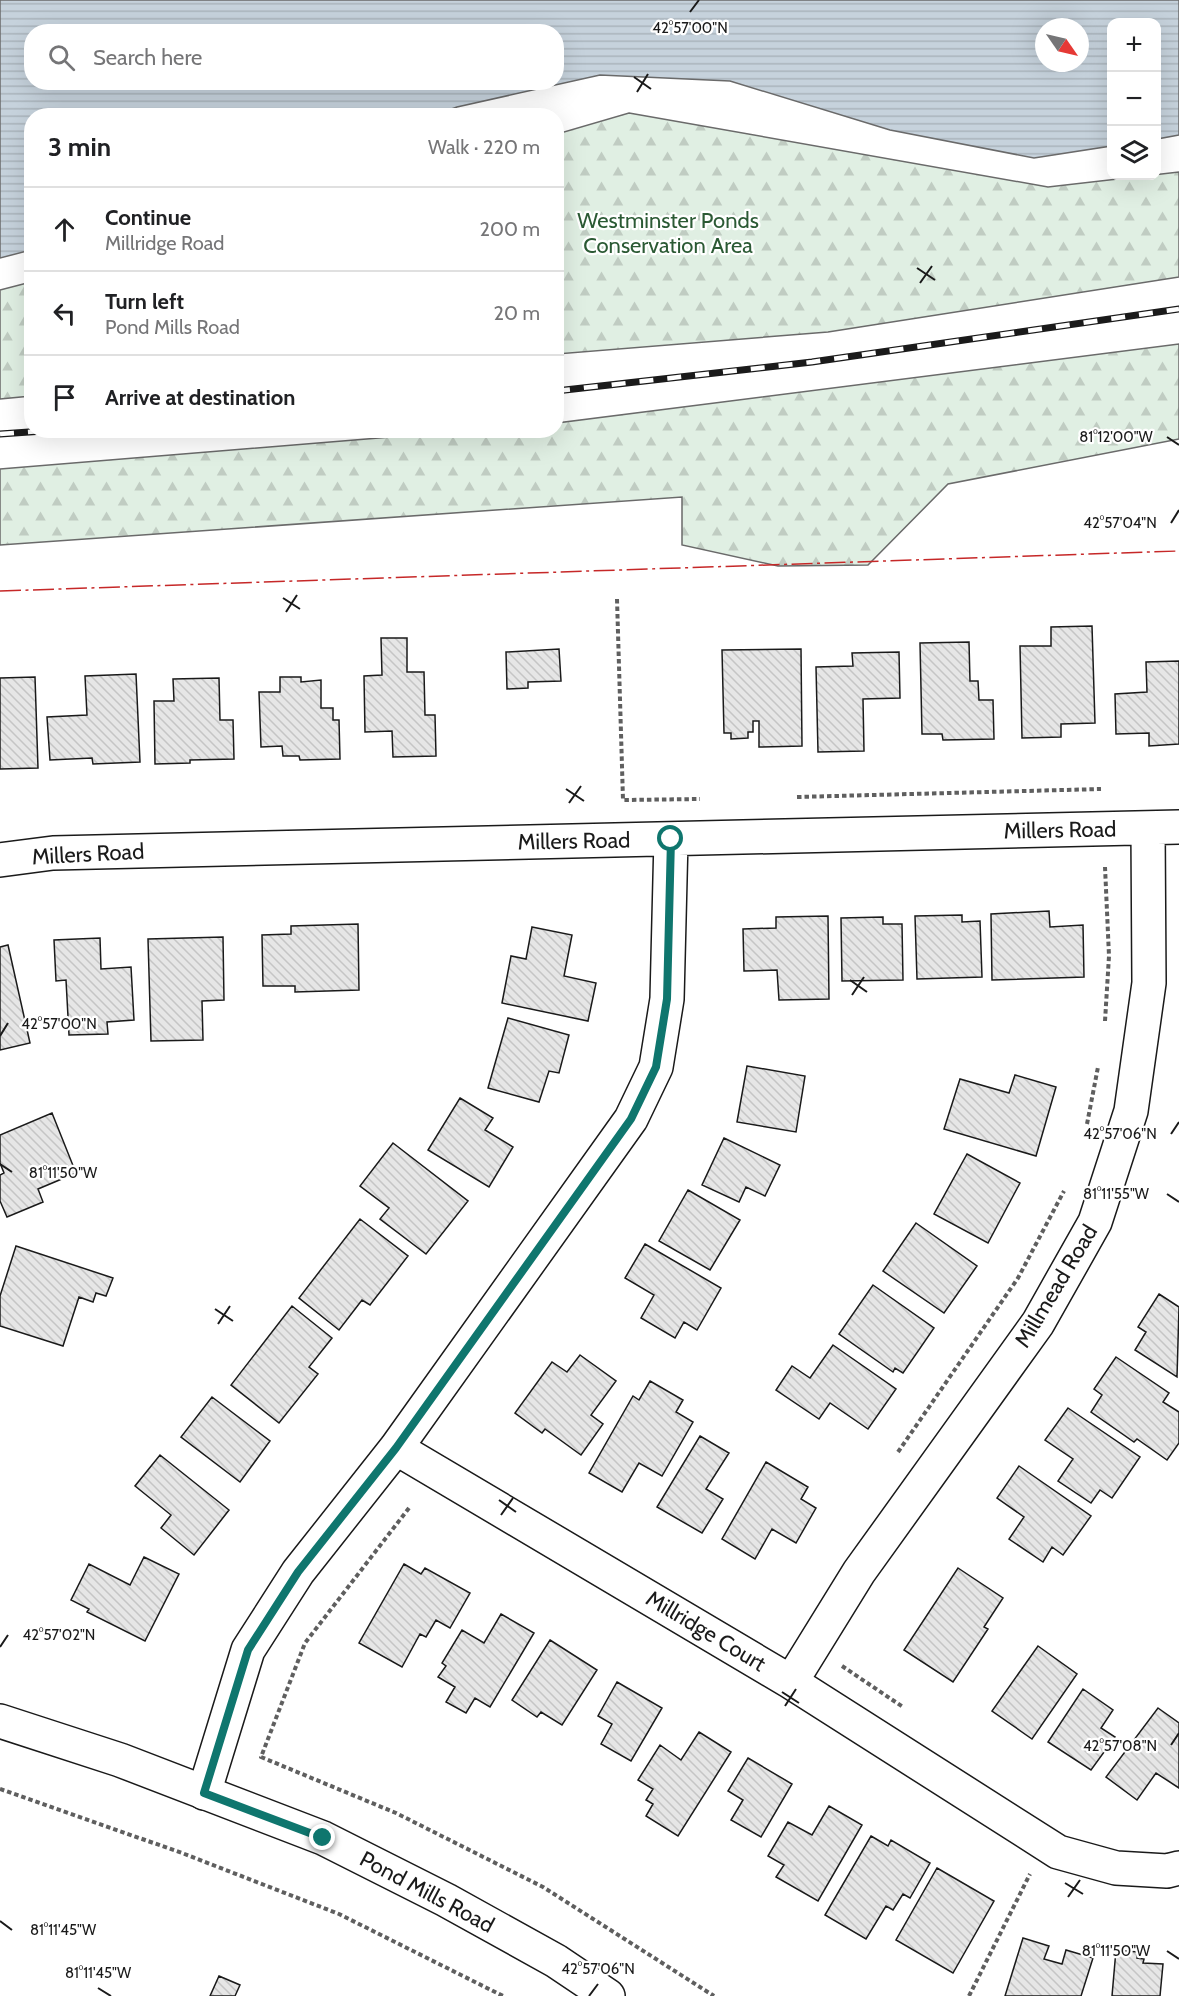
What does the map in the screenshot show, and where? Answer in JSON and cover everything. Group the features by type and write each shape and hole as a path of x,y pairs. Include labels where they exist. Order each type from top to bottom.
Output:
{"street":[{"name":"Millers Road","path":"0,860 53,853 1163,828"},
{"name":"Millmead Road","path":"791,1682 859,1572 1038,1323 1095,1222 1131,1111 1149,983 1163,828"},
{"path":"204,1793 248,1650 298,1572 396,1448 631,1119 656,1067 667,999 671,839"},
{"name":"Millridge Court","path":"396,1448 791,1682 1058,1852 1116,1868 1167,1871 1179,1869"},
{"name":"Pond Mills Road","path":"0,1721 120,1760 333,1843 446,1900 556,1961 608,1996"}],"path":[{"path":"617,598 623,800 706,800"},
{"path":"790,797 1101,789"},
{"path":"1104,1028 1109,956 1105,867"},
{"path":"1086,1130 1099,1062"},
{"path":"893,1459 1018,1278 1062,1199 1065,1189"},
{"path":"410,1508 305,1643 261,1757 396,1813 543,1887 714,1996"},
{"path":"0,1789 182,1853 339,1914 502,1996"},
{"path":"969,1996 1044,1843"}],"green space":[{"name":"Westminster Ponds Conservation Area","path":"629,113 1048,187 1109,180 1161,180 1161,174 1179,172 1179,277 828,332 564,353 564,132"},
{"path":"24,284 24,397 0,399 0,290"},
{"path":"1179,344 1179,439 948,484 868,565 778,566 682,545 682,497 0,545 0,469 379,438 564,438 564,422"}],"shaded area":[{"path":"0,0 1179,0 1179,135 1161,138 1161,18 1107,18 1107,147 1034,158 890,130 730,81 600,75 564,83 564,24 24,24 24,90 533,90 454,108 24,108 24,252 0,258"}],"building":[{"path":"1092,626 1095,723 1061,724 1061,737 1022,738 1020,646 1051,646 1051,627"},
{"path":"381,638 407,638 407,672 424,672 425,715 435,715 436,756 393,757 392,731 365,732 364,676 382,675"},
{"path":"969,642 970,681 978,681 979,700 993,700 994,739 943,740 942,734 922,734 920,643"},
{"path":"559,649 561,681 528,682 528,688 507,689 506,652"},
{"path":"801,649 802,746 759,747 759,721 753,721 753,732 748,732 748,738 731,739 731,733 724,733 722,650"},
{"path":"899,652 900,698 863,699 864,751 818,752 816,667 853,666 852,653"},
{"path":"1179,661 1179,744 1149,746 1149,733 1116,734 1115,694 1147,692 1146,662"},
{"path":"136,674 140,762 93,764 92,758 50,760 47,717 87,715 85,676"},
{"path":"35,677 38,768 0,769 0,678"},
{"path":"280,677 301,677 301,682 321,680 321,708 333,708 333,720 339,720 340,759 300,760 299,756 283,756 282,746 261,747 259,692 280,692"},
{"path":"219,678 220,720 233,720 234,759 155,764 154,701 174,701 173,679"},
{"path":"1049,911 1050,927 1083,925 1084,977 992,980 991,914"},
{"path":"962,915 962,922 980,921 982,977 917,979 915,916"},
{"path":"828,916 829,999 779,1000 777,970 744,971 743,929 776,928 776,917"},
{"path":"883,917 883,924 902,924 903,980 842,981 841,918"},
{"path":"358,924 359,990 295,992 295,986 263,986 262,935 291,934 291,926"},
{"path":"532,927 572,935 564,976 596,983 588,1021 502,1003 511,956 526,959"},
{"path":"223,937 224,1000 202,1001 203,1040 151,1041 148,939"},
{"path":"100,938 101,969 131,967 134,1020 107,1022 108,1034 69,1035 66,980 56,981 54,940"},
{"path":"8,945 30,1043 0,1050 0,947"},
{"path":"508,1018 569,1035 559,1073 549,1071 539,1102 488,1088"},
{"path":"747,1066 805,1076 796,1132 737,1122"},
{"path":"1015,1075 1056,1087 1036,1156 944,1129 960,1079 1009,1093"},
{"path":"460,1098 493,1118 485,1130 513,1147 489,1187 428,1150"},
{"path":"52,1113 76,1173 38,1189 43,1202 7,1217 0,1201 0,1175 4,1173 0,1163 0,1135"},
{"path":"724,1138 780,1165 765,1196 746,1187 739,1202 702,1185"},
{"path":"393,1143 468,1201 426,1254 380,1219 389,1208 360,1186"},
{"path":"967,1154 1020,1183 988,1243 934,1214"},
{"path":"688,1190 740,1220 710,1270 659,1241"},
{"path":"360,1219 408,1256 370,1305 362,1300 339,1330 299,1298"},
{"path":"916,1223 977,1266 944,1313 883,1271"},
{"path":"645,1244 721,1288 697,1330 684,1322 675,1338 641,1318 654,1295 625,1278"},
{"path":"16,1246 113,1278 106,1296 96,1293 93,1302 79,1297 63,1346 0,1326 0,1296"},
{"path":"873,1285 934,1328 903,1373 895,1368 893,1372 839,1334"},
{"path":"1159,1294 1179,1307 1177,1377 1135,1350 1146,1332 1138,1327"},
{"path":"292,1306 332,1338 309,1367 318,1374 279,1423 231,1385"},
{"path":"833,1345 896,1389 868,1429 830,1403 819,1419 776,1390 792,1366 810,1378"},
{"path":"580,1355 616,1381 591,1415 603,1424 581,1455 545,1429 542,1433 515,1413 552,1362 567,1372"},
{"path":"1116,1357 1169,1393 1163,1402 1179,1412 1179,1443 1167,1460 1137,1439 1134,1442 1091,1412 1102,1395 1094,1389"},
{"path":"650,1381 683,1400 676,1412 693,1422 662,1476 639,1463 622,1492 589,1473 633,1396 639,1400"},
{"path":"212,1397 270,1441 240,1482 181,1437"},
{"path":"1068,1408 1140,1457 1112,1498 1100,1490 1091,1503 1058,1481 1073,1459 1045,1440"},
{"path":"700,1436 729,1453 706,1489 723,1499 702,1533 657,1507"},
{"path":"160,1455 229,1510 194,1555 161,1528 171,1515 135,1486"},
{"path":"766,1462 808,1487 801,1499 816,1508 796,1543 772,1529 755,1559 722,1539"},
{"path":"1019,1466 1091,1516 1063,1555 1052,1547 1043,1562 1009,1539 1024,1517 997,1498"},
{"path":"144,1557 179,1574 145,1641 87,1612 89,1609 71,1600 89,1564 130,1585"},
{"path":"404,1564 421,1574 425,1568 470,1593 450,1628 436,1620 426,1637 420,1634 402,1667 359,1643"},
{"path":"958,1568 1003,1598 984,1627 988,1629 953,1682 904,1650"},
{"path":"501,1614 534,1633 490,1707 475,1698 466,1713 446,1702 455,1687 438,1677 446,1666 442,1663 462,1630 484,1643"},
{"path":"550,1640 597,1670 562,1725 541,1712 537,1717 512,1700"},
{"path":"1038,1646 1077,1674 1032,1739 992,1711"},
{"path":"617,1682 662,1708 631,1761 601,1744 612,1724 598,1716"},
{"path":"1083,1689 1113,1710 1101,1728 1115,1737 1091,1770 1048,1742"},
{"path":"1158,1708 1179,1723 1179,1788 1156,1773 1137,1800 1106,1777"},
{"path":"699,1732 731,1752 678,1836 646,1816 653,1804 646,1800 653,1789 638,1780 660,1745 681,1760"},
{"path":"748,1758 792,1784 761,1837 731,1820 743,1800 728,1791"},
{"path":"829,1806 862,1825 818,1901 776,1877 784,1865 768,1856 788,1822 812,1835"},
{"path":"871,1836 888,1846 891,1840 930,1863 910,1898 903,1894 893,1910 886,1906 866,1939 825,1915"},
{"path":"937,1868 994,1901 953,1973 896,1940"},
{"path":"1023,1938 1049,1946 1044,1959 1062,1964 1066,1950 1093,1958 1081,1996 1005,1996"},
{"path":"1116,1950 1138,1952 1137,1958 1144,1959 1143,1963 1163,1964 1160,1996 1112,1996"},
{"path":"219,1976 240,1985 235,1996 210,1996"}],"railway":[{"path":"564,390 812,362 1179,309"},
{"path":"0,434 24,432"}],"power":[{"path":"0,591 1179,551"}],"route":[{"path":"323,1838 204,1793 248,1650 298,1572 396,1448 631,1119 656,1067 667,999 671,839"}]}
